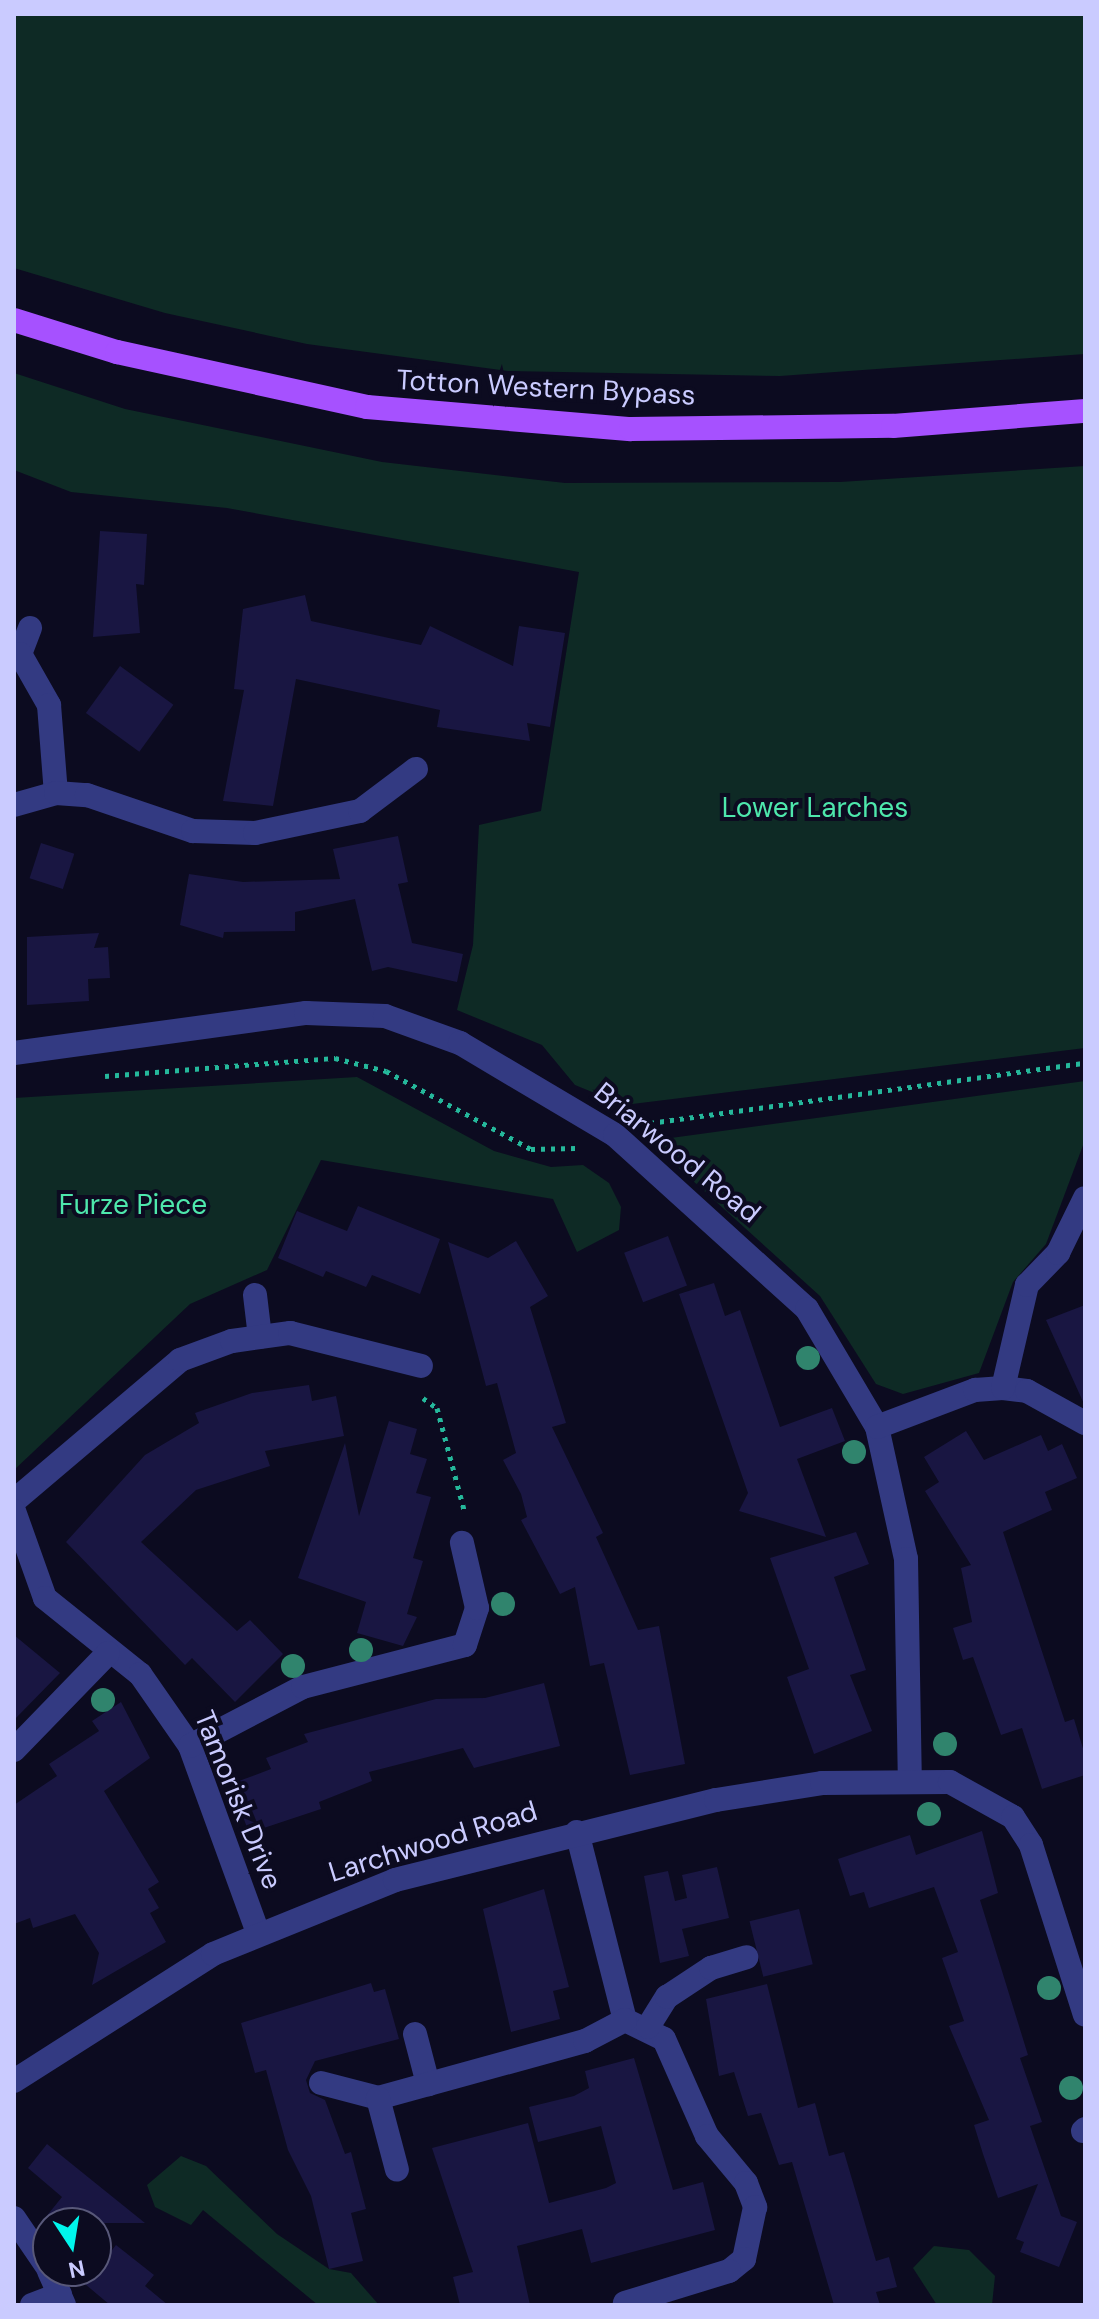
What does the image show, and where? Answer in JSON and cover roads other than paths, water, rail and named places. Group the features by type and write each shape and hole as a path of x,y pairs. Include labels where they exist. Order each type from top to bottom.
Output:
{"main road":[{"name":"Totton Western Bypass","path":"14,320 117,352 367,407 631,429 893,426 1085,411"}],"street":[{"path":"30,628 20,654 49,705 56,793"},
{"path":"14,805 56,793 87,795 193,831 255,833 360,811 416,769"},
{"name":"Briarwood Road","path":"14,1053 306,1013 385,1016 460,1043 615,1135 807,1309 877,1427 906,1559 910,1779"},
{"path":"1003,1388 1027,1285 1058,1253 1085,1198"},
{"path":"255,1295 260,1337"},
{"path":"14,1501 180,1360 260,1337 290,1333 421,1366"},
{"path":"877,1427 975,1390 1003,1388 1027,1391 1085,1423"},
{"name":"Tamorisk Drive","path":"14,1511 45,1598 108,1653 140,1674 190,1746 258,1933"},
{"path":"190,1746 303,1687 465,1645 477,1608 462,1543"},
{"path":"14,1750 108,1653"},
{"name":"Larchwood Road","path":"14,2081 151,1987 258,1933 395,1880 577,1832 822,1783 910,1779 950,1782 1013,1817 1031,1845 1085,2015"},
{"path":"577,1832 637,2024 664,2039 707,2136 746,2183 755,2207 744,2259 656,2300 625,2303"},
{"path":"321,2083 378,2098 585,2041 637,2024 667,1997 711,1968 746,1957"},
{"path":"415,2034 428,2084"},
{"path":"378,2098 397,2170"},
{"path":"14,2218 32,2245"},
{"path":"32,2305 62,2300"}],"park label":[{"name":"Lower Larches","path":"815,808"},
{"name":"Furze Piece","path":"133,1205"}]}
